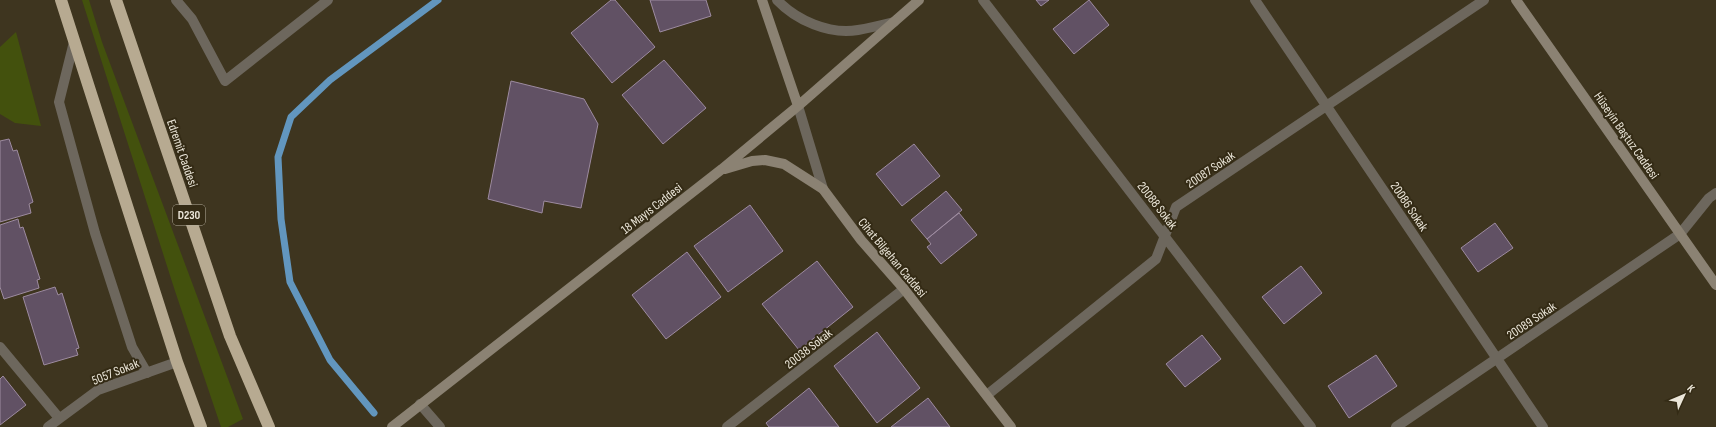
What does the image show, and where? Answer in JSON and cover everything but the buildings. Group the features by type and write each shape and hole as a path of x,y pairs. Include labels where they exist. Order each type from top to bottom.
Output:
{"highway":[{"path":"61,0 177,362 201,427"},
{"name":"Edremit Caddesi","path":"116,0 230,336 269,427"}],"main road":[{"path":"762,0 798,106"},
{"name":"18 Mayıs Caddesi","path":"392,427 722,169 798,106 919,0"},
{"name":"Hüseyin Baştuz Caddesi","path":"1516,0 1716,285"},
{"name":"Cihat Bilgehan Caddesi","path":"722,169 752,161 765,160 784,164 823,189 861,240 904,289 1011,427"}],"street":[{"path":"176,0 192,19 225,81 328,0"},
{"path":"777,0 786,10 800,18 814,24 842,31 857,30 894,22"},
{"name":"20088 Sokak","path":"983,0 1311,427"},
{"name":"20086 Sokak","path":"1255,0 1543,427"},
{"name":"20087 Sokak","path":"987,395 1156,259 1176,207 1484,0"},
{"path":"74,42 59,102 95,233 132,347 146,373"},
{"path":"798,106 823,189"},
{"name":"20089 Sokak","path":"1396,427 1680,234 1709,198 1716,193"},
{"name":"20038 Sokak","path":"727,427 741,423 904,289"},
{"path":"0,348 59,418"},
{"name":"5057 Sokak","path":"48,427 98,390 177,362"},
{"path":"420,404 440,427"}],"green space":[{"path":"82,0 89,0 102,42 243,419 228,427 221,427 175,291"},
{"path":"16,32 41,126 15,123 0,114 0,47"}],"waterway":[{"path":"374,413 330,360 290,282 281,219 278,157 291,117 330,80 438,0"}]}
